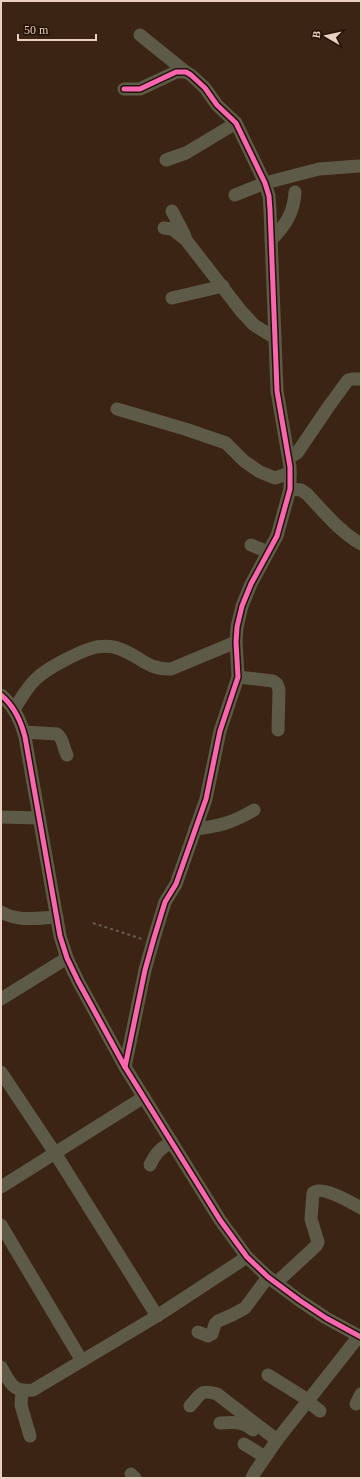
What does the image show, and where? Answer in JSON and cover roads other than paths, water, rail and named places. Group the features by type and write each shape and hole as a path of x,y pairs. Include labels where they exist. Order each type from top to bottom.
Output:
{"street":[{"path":"125,1067 152,943 165,902 176,884 206,799 220,731 238,677 236,642 237,627 246,595 281,527 290,489 289,458 278,391 269,196 265,183 236,123 218,105 205,88 140,35"},
{"path":"124,89 140,89 176,72 186,72"},
{"path":"166,160 186,153 236,123"},
{"path":"234,195 265,183 319,168 359,166"},
{"path":"271,240 284,227 291,213 295,192"},
{"path":"172,211 186,240 241,311 254,325 275,338"},
{"path":"164,228 172,230 186,240"},
{"path":"172,298 223,286"},
{"path":"289,458 297,453 348,380 352,378 361,379"},
{"path":"117,409 226,443 244,461 260,472 274,478 290,474"},
{"path":"290,489 301,490 307,494 338,528 361,544"},
{"path":"251,546 268,552"},
{"path":"14,709 34,680 44,672 85,650 97,647 120,649 152,667 171,669 236,642"},
{"path":"238,677 273,682 277,684 280,690 278,730"},
{"path":"1,695 14,709 24,732 60,936 67,958 125,1067 220,1220 247,1257 272,1280 326,1318 360,1336 308,1400 272,1448 252,1478"},
{"path":"24,732 57,734 62,740 66,755"},
{"path":"195,829 224,825 238,820 254,810"},
{"path":"1,817 39,818"},
{"path":"1,912 11,917 21,918 57,917"},
{"path":"1,999 67,958"},
{"path":"1,1072 55,1154 157,1316"},
{"path":"1,1188 144,1097"},
{"path":"150,1165 156,1153 161,1148 172,1142"},
{"path":"198,1332 208,1336 212,1334 214,1324 245,1308 272,1280 316,1246 318,1242 311,1219 313,1193 315,1191 320,1190 343,1198 361,1208"},
{"path":"1,1225 82,1361"},
{"path":"1,1367 13,1387 22,1391 34,1390 157,1316 247,1257"},
{"path":"268,1375 308,1400 320,1411"},
{"path":"22,1391 21,1405 30,1436"},
{"path":"190,1406 202,1393 207,1392 217,1394 272,1448"},
{"path":"220,1423 239,1422 249,1426 272,1448"},
{"path":"244,1444 272,1448"}]}
